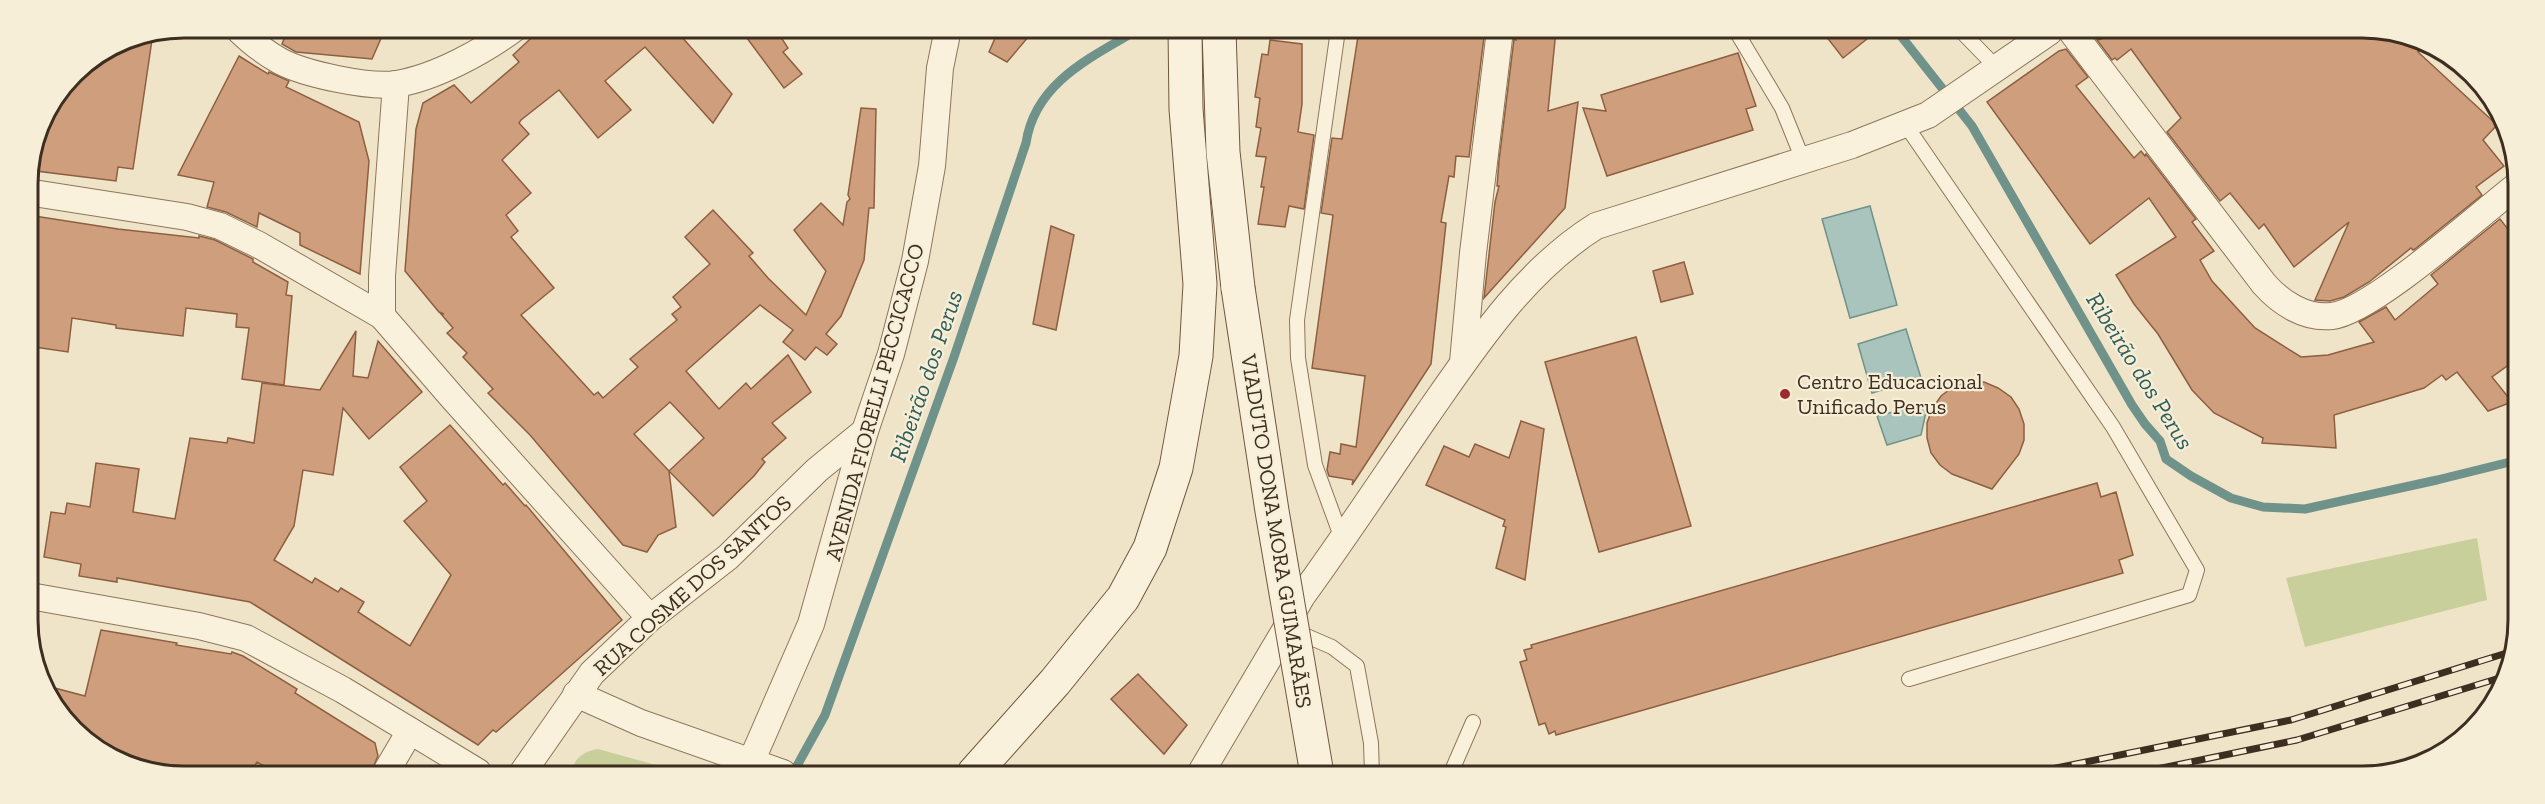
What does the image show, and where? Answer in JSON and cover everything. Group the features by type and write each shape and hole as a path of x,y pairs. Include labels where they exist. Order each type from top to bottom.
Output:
{"main road":[{"path":"981,766 1055,682 1123,597 1150,548 1176,468 1196,356 1200,284 1186,109 1185,38"},
{"name":"VIADUTO DONA MORA GUIMARÃES","path":"1218,38 1222,152 1239,288 1289,622 1316,766"}],"street":[{"path":"249,38 282,62 334,78 396,84 470,57 499,38"},
{"name":"AVENIDA FIORELLI PECCICACCO","path":"765,766 811,624 865,431 891,354 915,261 932,166 940,68 946,38"},
{"path":"1463,362 1473,253 1499,38"},
{"path":"1205,766 1289,622 1342,538 1463,362 1524,286 1568,244 1596,226 1852,145 1917,120 2040,38"},
{"path":"2077,38 2264,284 2287,305 2299,310 2322,316 2335,316 2350,311 2402,276 2508,193"},
{"path":"382,316 382,266 396,84"},
{"path":"38,194 187,217 220,226 279,256 382,316 452,398 650,618"},
{"name":"RUA COSME DOS SANTOS","path":"527,766 592,673 650,618 728,558 817,470 865,431"},
{"path":"38,597 199,626 246,638 343,690 468,766"},
{"path":"576,694 641,723 762,766"},
{"path":"390,766 410,731"},
{"path":"1218,746 1221,766"}],"lane":[{"path":"1337,38 1297,320 1298,358 1315,465 1342,538"},
{"path":"1740,38 1782,108 1803,160"},
{"path":"1967,38 1996,69"},
{"path":"1909,679 2189,595 2197,570 2113,427 1917,120"},
{"path":"1289,622 1332,647 1357,666 1371,743 1372,766"},
{"path":"1454,766 1473,722"}],"green space":[{"path":"2477,538 2487,600 2305,647 2286,578"},
{"path":"598,749 660,766 574,766 580,756"}],"water":[{"path":"1870,206 1897,305 1850,318 1822,219"},
{"path":"1906,329 1921,378 1872,393 1858,344"},
{"path":"1928,403 1921,435 1887,445 1877,416"}],"building":[{"path":"284,38 381,38 372,59 296,52 282,44"},
{"path":"531,38 683,38 732,94 713,123 645,47 605,81 631,110 598,138 559,90 521,120 519,123 529,134 502,160 531,193 506,215 518,231 511,237 554,288 521,315 594,395 598,392 603,398 638,367 630,359 677,320 672,314 681,307 673,297 710,264 685,237 713,210 753,253 749,256 768,278 806,315 826,271 794,230 821,203 843,225 847,202 850,199 848,195 861,108 876,109 874,208 869,208 864,260 841,316 826,334 837,344 827,355 816,347 805,360 783,342 793,330 760,305 686,371 719,409 746,383 751,389 788,355 811,392 772,423 786,438 762,459 765,462 754,476 713,516 669,471 676,527 658,535 647,552 623,545 530,435 488,393 493,389 463,357 467,353 447,333 453,328 441,314 444,314 439,312 405,271 416,129 423,103 454,85 471,103 519,62 513,55","holes":["670,402 704,438 669,471 634,434"]},
{"path":"747,38 782,38 788,48 783,52 802,74 784,88"},
{"path":"995,38 1027,38 1007,62 989,52"},
{"path":"1358,38 1484,38 1469,157 1456,156 1454,177 1449,176 1441,222 1446,223 1431,364 1352,485 1353,480 1329,476 1327,470 1330,452 1340,454 1341,444 1356,447 1365,376 1312,368 1333,215 1321,213 1332,138 1342,139"},
{"path":"1516,38 1555,38 1548,111 1578,102 1565,208 1484,298 1495,202 1499,186 1497,186 1499,161 1514,39"},
{"path":"1827,38 1868,38 1843,58"},
{"path":"2362,38 2399,42 2420,50 2418,52 2493,121 2495,127 2483,140 2504,166 2476,187 2482,195 2415,249 2411,248 2369,282 2344,297 2330,301 2315,300 2349,222 2294,267 2264,224 2259,229 2230,193 2220,201 2167,132 2181,118 2131,49 2117,60 2115,58 2112,60 2097,40"},
{"path":"1270,40 1302,44 1302,104 1298,132 1314,135 1304,209 1289,206 1285,227 1258,224 1266,157 1256,156 1261,128 1256,127 1260,98 1255,97 1262,54 1268,55"},
{"path":"152,41 133,169 118,167 116,181 38,171 42,146 62,102 87,74 110,57 136,45"},
{"path":"2066,49 2088,77 2076,86 2134,158 2141,151 2145,156 2146,154 2196,219 2192,222 2214,251 2200,260 2212,281 2255,328 2301,357 2328,355 2374,342 2359,322 2386,307 2395,320 2438,284 2431,275 2500,219 2508,229 2508,365 2492,377 2508,397 2508,404 2488,411 2457,372 2446,380 2442,375 2424,388 2334,415 2336,448 2262,443 2263,438 2214,413 2192,390 2158,334 2134,304 2116,275 2176,237 2149,198 2090,244 1987,102 2059,51"},
{"path":"1738,53 1756,106 1746,109 1753,130 1607,176 1583,108 1606,111 1601,95"},
{"path":"239,56 268,74 269,72 289,81 286,87 359,122 369,161 360,274 300,245 300,233 259,213 257,227 226,212 207,207 214,182 178,175"},
{"path":"38,217 118,229 199,238 199,236 215,240 253,259 253,262 288,282 286,295 292,296 284,385 242,379 249,328 236,327 237,314 186,308 183,336 116,328 116,325 72,318 68,352 38,348"},
{"path":"1051,226 1074,235 1056,330 1033,324"},
{"path":"1684,262 1693,294 1661,302 1653,271"},
{"path":"356,331 353,376 368,378 378,341 422,392 369,439 343,408 333,475 303,470 294,526 274,560 312,583 315,578 338,592 341,588 364,602 358,612 410,646 451,575 404,521 427,501 400,467 450,425 503,485 505,483 526,505 622,620 496,732 493,730 478,745 250,602 117,578 117,582 79,576 81,564 44,557 51,512 65,514 67,503 90,507 96,463 139,469 133,512 175,519 190,438 227,443 228,438 254,443 262,383 320,390"},
{"path":"1636,337 1691,526 1599,552 1545,362"},
{"path":"1968,382 1984,382 2011,397 2019,409 2024,424 2024,440 2019,454 1992,489 1952,474 1940,465 1931,453 1927,438 1927,423 1932,409 1941,396 1953,387"},
{"path":"1521,421 1544,429 1525,580 1496,568 1506,527 1503,526 1505,520 1426,485 1444,446 1469,457 1475,444 1509,458"},
{"path":"2097,483 2101,497 2116,492 2133,555 2119,560 2123,573 1556,735 1555,731 1549,734 1545,723 1539,725 1520,662 1527,660 1524,650 1532,648 1531,645"},
{"path":"101,630 177,643 176,645 231,654 232,652 243,656 297,689 295,693 375,743 378,756 374,766 264,766 257,762 255,766 183,766 146,762 110,747 80,724 62,702 55,688 85,696"},
{"path":"1138,674 1187,725 1164,754 1111,699"}],"waterway":[{"name":"Ribeirão dos Perus","path":"797,766 825,715 954,357 1032,122 1041,103 1068,74 1124,38"},
{"name":"Ribeirão dos Perus","path":"1903,38 1972,126 2132,405 2160,441 2166,459 2231,498 2263,507 2305,509 2508,462"}],"railway":[{"path":"2066,766 2291,720 2504,654"},
{"path":"2171,766 2297,740 2495,679"}],"place":[{"name":"Centro Educacional Unificado Perus","path":"1785,394"}]}
